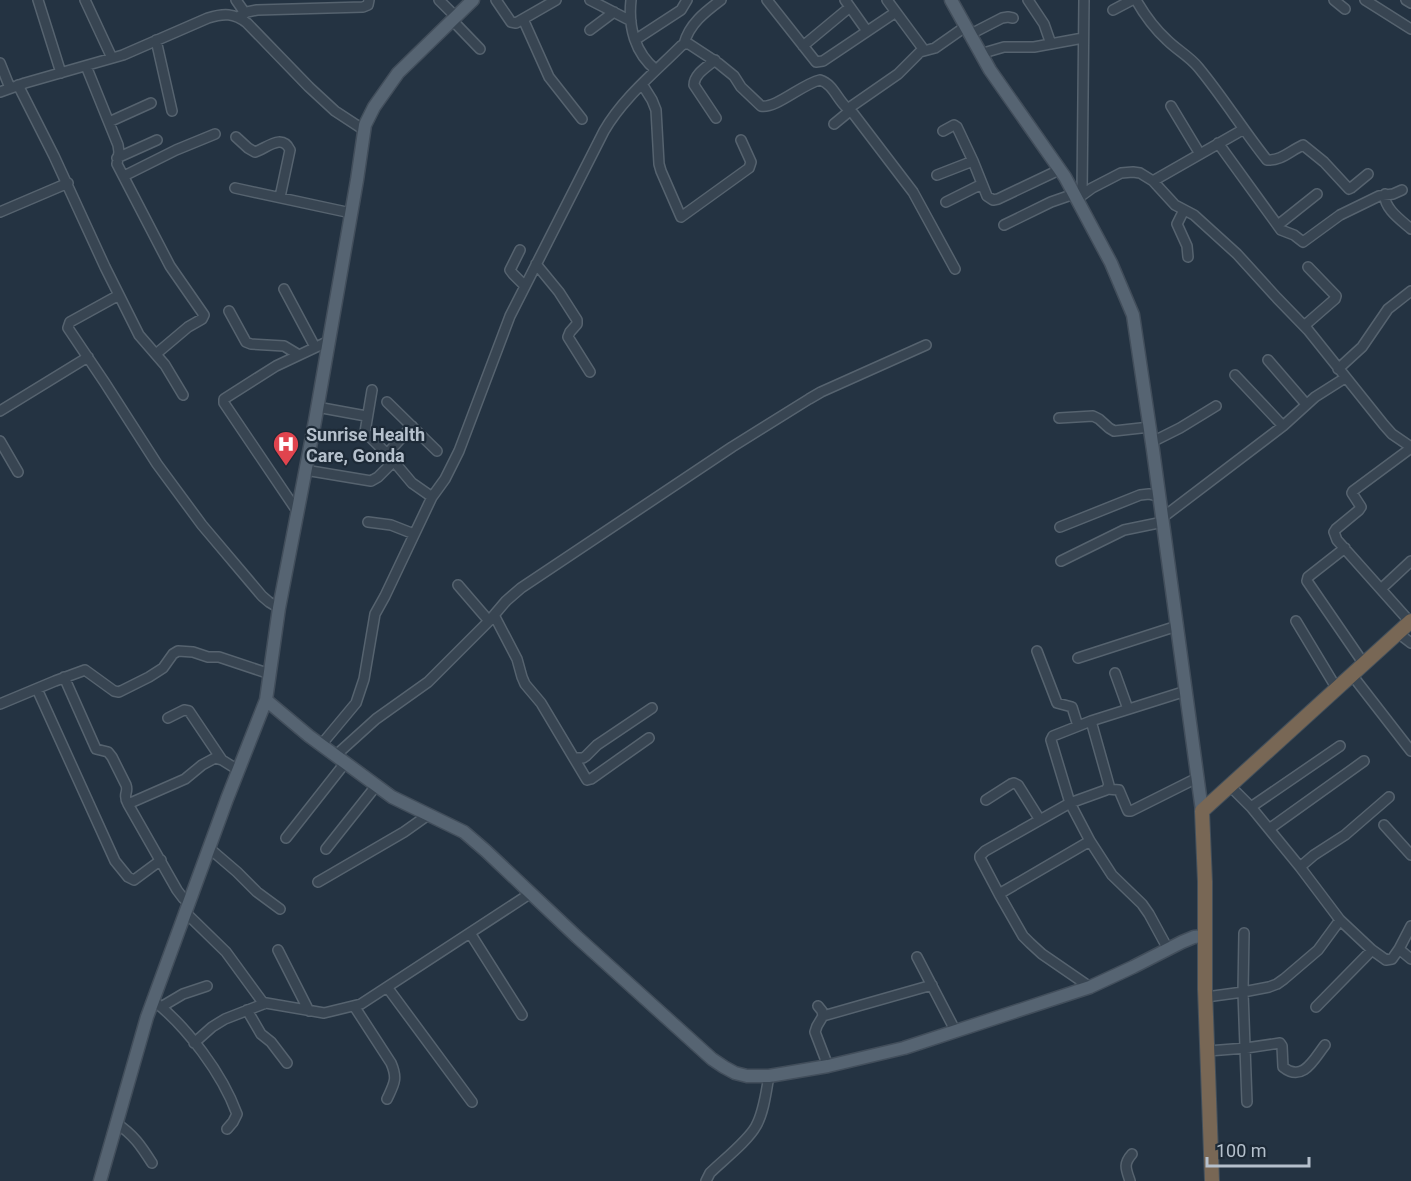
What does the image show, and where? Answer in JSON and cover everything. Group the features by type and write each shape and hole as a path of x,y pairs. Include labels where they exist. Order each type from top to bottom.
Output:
{"highway":[{"path":"1212,1181 1202,811 1411,621"}],"main road":[{"path":"103,1180 116,1123 147,1017 157,1003 209,848 266,700 279,608 329,341 365,125 374,107 398,73 473,0"},
{"path":"951,0 980,54 1078,196 1133,315 1202,811"},
{"path":"266,700 321,745 392,797 464,832 712,1059 735,1073 747,1076 769,1076 828,1066 904,1048 1090,987 1194,937 1205,936"}],"street":[{"path":"38,0 61,73"},
{"path":"85,0 112,58"},
{"path":"236,0 241,15 247,23 309,87 335,111 364,130"},
{"path":"278,0 284,9"},
{"path":"0,92 123,55 217,15 241,15 257,10 359,8 368,5 369,0"},
{"path":"439,0 480,49"},
{"path":"496,0 511,22 516,23 556,0"},
{"path":"591,0 631,21"},
{"path":"631,0 631,21 635,40 648,63 657,70"},
{"path":"321,745 356,703 364,679 375,614 432,497 459,451 510,316 604,131 619,108 684,44 690,29 703,14 721,0"},
{"path":"767,0 813,60 820,63 896,12"},
{"path":"887,0 924,50"},
{"path":"1028,0 1044,24 1051,44"},
{"path":"1078,196 1084,0"},
{"path":"1113,10 1134,0 1157,30 1197,65 1267,160 1283,158 1303,146 1324,162 1349,189 1368,174"},
{"path":"1334,0 1345,9"},
{"path":"1365,0 1411,29"},
{"path":"1407,0 1411,3"},
{"path":"635,40 681,10 687,1"},
{"path":"803,46 848,4 867,31"},
{"path":"590,30 614,12"},
{"path":"834,124 850,109 898,74 915,55 935,48 967,31 1008,16 1013,18"},
{"path":"523,19 549,77 582,119"},
{"path":"980,54 1004,47 1034,47 1083,38"},
{"path":"156,40 172,111"},
{"path":"684,44 715,60 765,108 773,106 804,86 820,80 828,84 843,104 850,109 913,192 955,269"},
{"path":"715,60 696,76 694,85 716,118"},
{"path":"0,63 68,183 139,335 165,365 183,395"},
{"path":"86,66 118,145 117,164 170,266 204,315 202,319 188,327 156,354"},
{"path":"642,84 656,110 661,171 681,217 749,168 751,162 741,140"},
{"path":"109,122 151,103"},
{"path":"1171,106 1200,154"},
{"path":"943,131 956,125 987,196 993,200 1059,170"},
{"path":"1153,181 1244,129"},
{"path":"124,176 176,150 215,134"},
{"path":"236,136 255,152 278,142 289,147 280,197"},
{"path":"117,158 157,140"},
{"path":"1218,143 1281,230 1294,235 1303,242 1340,215 1385,194 1393,194 1401,190"},
{"path":"937,175 973,160"},
{"path":"1004,225 1051,202 1078,196 1121,173 1133,172 1140,173 1153,181 1175,205 1202,221 1238,254 1304,326 1392,434 1411,448 1352,493 1361,507 1334,532 1337,540 1411,621"},
{"path":"0,212 68,183"},
{"path":"946,202 982,184"},
{"path":"235,188 351,213"},
{"path":"1278,225 1317,194"},
{"path":"1385,194 1385,202 1411,229"},
{"path":"1184,210 1177,224 1187,246 1188,257"},
{"path":"520,250 510,270 525,286"},
{"path":"536,264 559,292 577,320 577,324 568,337 590,372"},
{"path":"1304,326 1336,296 1308,267"},
{"path":"284,290 315,347"},
{"path":"1338,369 1362,347 1388,309 1411,291"},
{"path":"119,295 70,322 68,328 157,464 202,525 262,596 279,608"},
{"path":"229,311 246,342 284,346 299,355"},
{"path":"297,511 224,401 225,397 276,366 329,341"},
{"path":"286,838 340,759 376,719 428,682 492,618 506,600 521,588 732,447 821,392 926,345"},
{"path":"0,411 88,357"},
{"path":"1268,360 1306,404"},
{"path":"1235,375 1283,426"},
{"path":"1061,561 1124,530 1163,520 1283,426 1306,404 1345,378"},
{"path":"372,390 365,432 412,483 432,497"},
{"path":"387,402 437,451"},
{"path":"1152,442 1180,428 1216,405"},
{"path":"317,407 366,416"},
{"path":"1059,418 1093,416 1114,431 1150,427"},
{"path":"305,470 371,481 378,477 412,426"},
{"path":"0,441 18,472"},
{"path":"1060,527 1140,495 1159,496"},
{"path":"369,522 391,525 414,534"},
{"path":"1345,548 1308,577 1307,581 1364,664"},
{"path":"1382,588 1411,561"},
{"path":"458,585 492,618 517,659 523,680 541,703 585,779 588,780 649,738"},
{"path":"1296,621 1337,689"},
{"path":"1078,658 1177,626"},
{"path":"1398,633 1411,643"},
{"path":"0,704 85,670 114,692 119,692 163,668 178,651 219,657 270,674"},
{"path":"1037,651 1058,703 1072,707 1078,726"},
{"path":"1114,673 1128,710"},
{"path":"1352,675 1408,740 1411,751"},
{"path":"64,677 96,749 108,752 112,757 127,787 125,798 128,804 188,908 226,952 264,1004"},
{"path":"37,689 115,861 128,877 134,880 161,860"},
{"path":"1168,949 1142,904 1112,876 1090,841 1070,803 1051,738 1090,721 1186,691"},
{"path":"574,758 583,758 652,708"},
{"path":"168,718 184,710 189,711 222,760"},
{"path":"1090,721 1109,785 1107,789"},
{"path":"1251,807 1340,746"},
{"path":"128,804 185,779 215,758 238,770"},
{"path":"1269,829 1364,761"},
{"path":"1090,987 1042,954 1023,936 980,858 981,856 985,851 1070,803 1107,789 1119,790 1128,811 1131,811 1197,778"},
{"path":"986,800 1011,784 1016,784 1040,820"},
{"path":"326,849 376,786"},
{"path":"1230,786 1251,807 1340,920 1381,957 1389,960 1399,948 1411,926"},
{"path":"1300,867 1314,855 1346,835 1389,797"},
{"path":"318,882 404,832 428,815"},
{"path":"1384,825 1411,855"},
{"path":"999,894 1090,841"},
{"path":"209,848 257,892 280,909"},
{"path":"194,1043 225,1019 264,1004 273,1003 324,1013 361,1004 531,893"},
{"path":"1206,997 1243,993 1269,987 1284,979 1318,950 1340,920"},
{"path":"470,933 522,1015"},
{"path":"1244,933 1243,993 1247,1102"},
{"path":"1399,948 1411,959"},
{"path":"278,950 309,1011"},
{"path":"1317,1007 1372,950"},
{"path":"917,957 955,1030"},
{"path":"157,1003 207,986"},
{"path":"828,1066 815,1032 823,1016 932,986"},
{"path":"387,987 472,1102"},
{"path":"157,1003 168,1012 213,1068 234,1106 236,1118 227,1130"},
{"path":"354,1006 395,1071 395,1082 387,1099"},
{"path":"818,1006 823,1016"},
{"path":"247,1010 261,1034 271,1042 287,1063"},
{"path":"1208,1051 1280,1043 1283,1067 1288,1071 1299,1073 1304,1071 1325,1045"},
{"path":"706,1181 710,1173 756,1126 761,1115 769,1076"},
{"path":"116,1123 139,1142 152,1163"},
{"path":"1130,1181 1125,1164 1132,1154"}],"place":[{"name":"Sunrise Health Care, Gonda","path":"286,467"}]}
